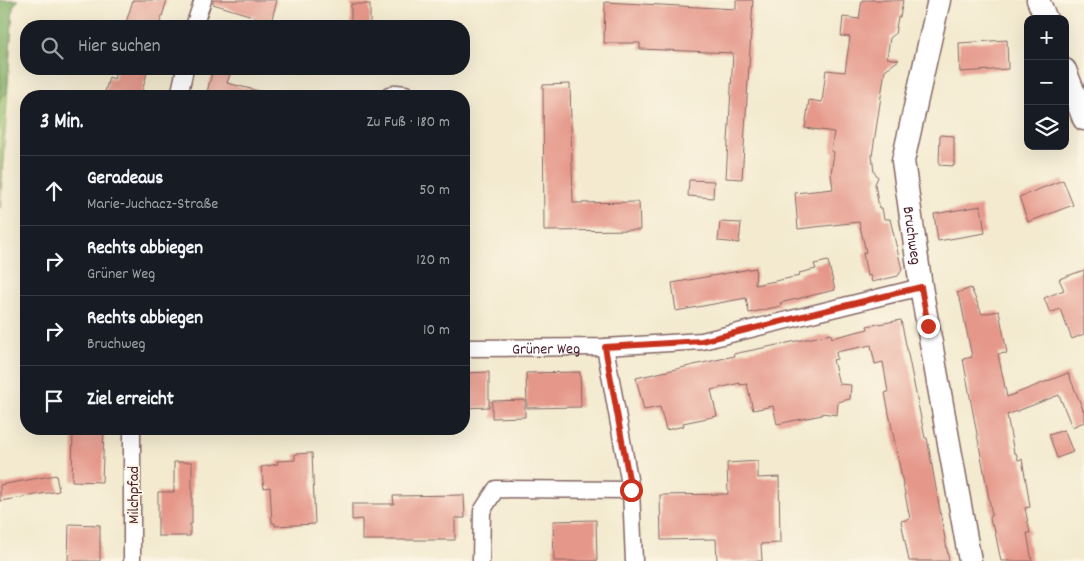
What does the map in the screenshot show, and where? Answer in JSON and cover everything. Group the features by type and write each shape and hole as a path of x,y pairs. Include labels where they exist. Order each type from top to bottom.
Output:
{"street":[{"path":"196,20 202,0"},
{"name":"Bruchweg","path":"939,0 904,161 921,287 970,561"},
{"path":"1038,0 1044,15"},
{"path":"180,90 184,75"},
{"path":"1069,81 1084,120"},
{"name":"Grüner Weg","path":"470,348 605,347 702,341 921,287"},
{"path":"605,347 631,490 634,561"},
{"name":"Milchpfad","path":"132,435 132,561"},
{"path":"481,561 482,511 496,489 631,490"}],"green space":[{"path":"0,0 13,7 0,208"},
{"path":"0,0 18,0 13,7 7,93 0,100"}],"building":[{"path":"133,0 167,0 161,20 127,20"},
{"path":"213,0 277,0 272,20 255,20 256,17 213,4"},
{"path":"736,0 753,0 742,179 726,178 733,53 640,49 640,43 604,43 605,2 736,9"},
{"path":"862,0 903,0 895,34 890,38 887,58 899,60 885,70 872,156 874,172 878,177 875,184 879,208 882,208 884,219 890,219 902,270 898,276 872,282 870,275 867,276 863,253 866,252 859,222 798,229 795,193 833,189 831,174 834,152 831,151 834,132 805,128 809,100 822,102 826,70 845,72 850,37 841,36 843,17 859,19"},
{"path":"351,4 370,4 370,20 351,20"},
{"path":"1007,40 1008,69 960,72 959,43"},
{"path":"115,75 146,75 143,90 106,90 109,77 114,79"},
{"path":"211,75 230,75 227,83 255,90 208,90"},
{"path":"570,84 573,203 639,202 640,230 544,231 543,85"},
{"path":"940,135 954,136 954,166 939,165"},
{"path":"689,180 714,181 713,198 688,196"},
{"path":"1063,180 1073,205 1028,222 1019,197"},
{"path":"981,206 985,233 938,241 934,214"},
{"path":"720,222 741,223 739,243 718,241"},
{"path":"828,261 835,290 780,303 781,306 749,313 746,298 676,311 672,283 756,268 755,285 800,276 799,273 816,269 814,264"},
{"path":"1084,270 1084,334 1072,339 1060,309 1050,313 1044,298 1064,290 1059,279"},
{"path":"971,288 982,314 999,311 1007,353 998,354 1007,397 1068,373 1084,412 1084,422 1072,427 1059,395 1007,415 1014,453 1016,453 1018,460 1022,459 1027,487 1030,507 1025,508 1030,533 1027,533 1032,561 1001,561 994,527 991,524 990,518 992,515 963,359 972,357 961,303 957,293"},
{"path":"901,320 925,438 927,438 949,561 909,561 901,521 910,519 885,393 888,392 883,362 875,364 871,345 836,352 837,359 833,360 839,384 851,385 850,399 838,402 837,415 822,413 822,415 777,424 773,406 753,410 747,384 740,385 740,383 711,390 717,416 683,423 684,426 666,430 660,407 644,410 636,378 734,356 733,354 831,334 832,338 868,329 867,326"},
{"path":"489,372 489,407 470,408 470,373"},
{"path":"580,372 581,407 527,408 526,373"},
{"path":"525,400 525,417 492,418 492,401"},
{"path":"1064,430 1073,452 1057,458 1049,435"},
{"path":"73,435 104,435 102,482 72,481"},
{"path":"312,453 315,524 275,526 275,523 272,523 270,487 264,488 261,467 278,464 277,461 295,460 295,454"},
{"path":"758,461 758,478 779,477 780,543 761,544 762,561 717,561 716,539 661,540 660,495 728,494 727,463"},
{"path":"174,462 192,462 192,524 190,524 190,536 158,536 158,492 174,492"},
{"path":"56,475 59,491 0,501 0,485"},
{"path":"464,495 465,518 455,518 455,540 362,540 362,519 352,520 352,504 394,504 393,496"},
{"path":"596,520 597,561 554,561 553,521"},
{"path":"69,524 100,525 100,561 68,561"}],"route":[{"path":"631,490 605,347 702,341 921,287 928,326"}]}
